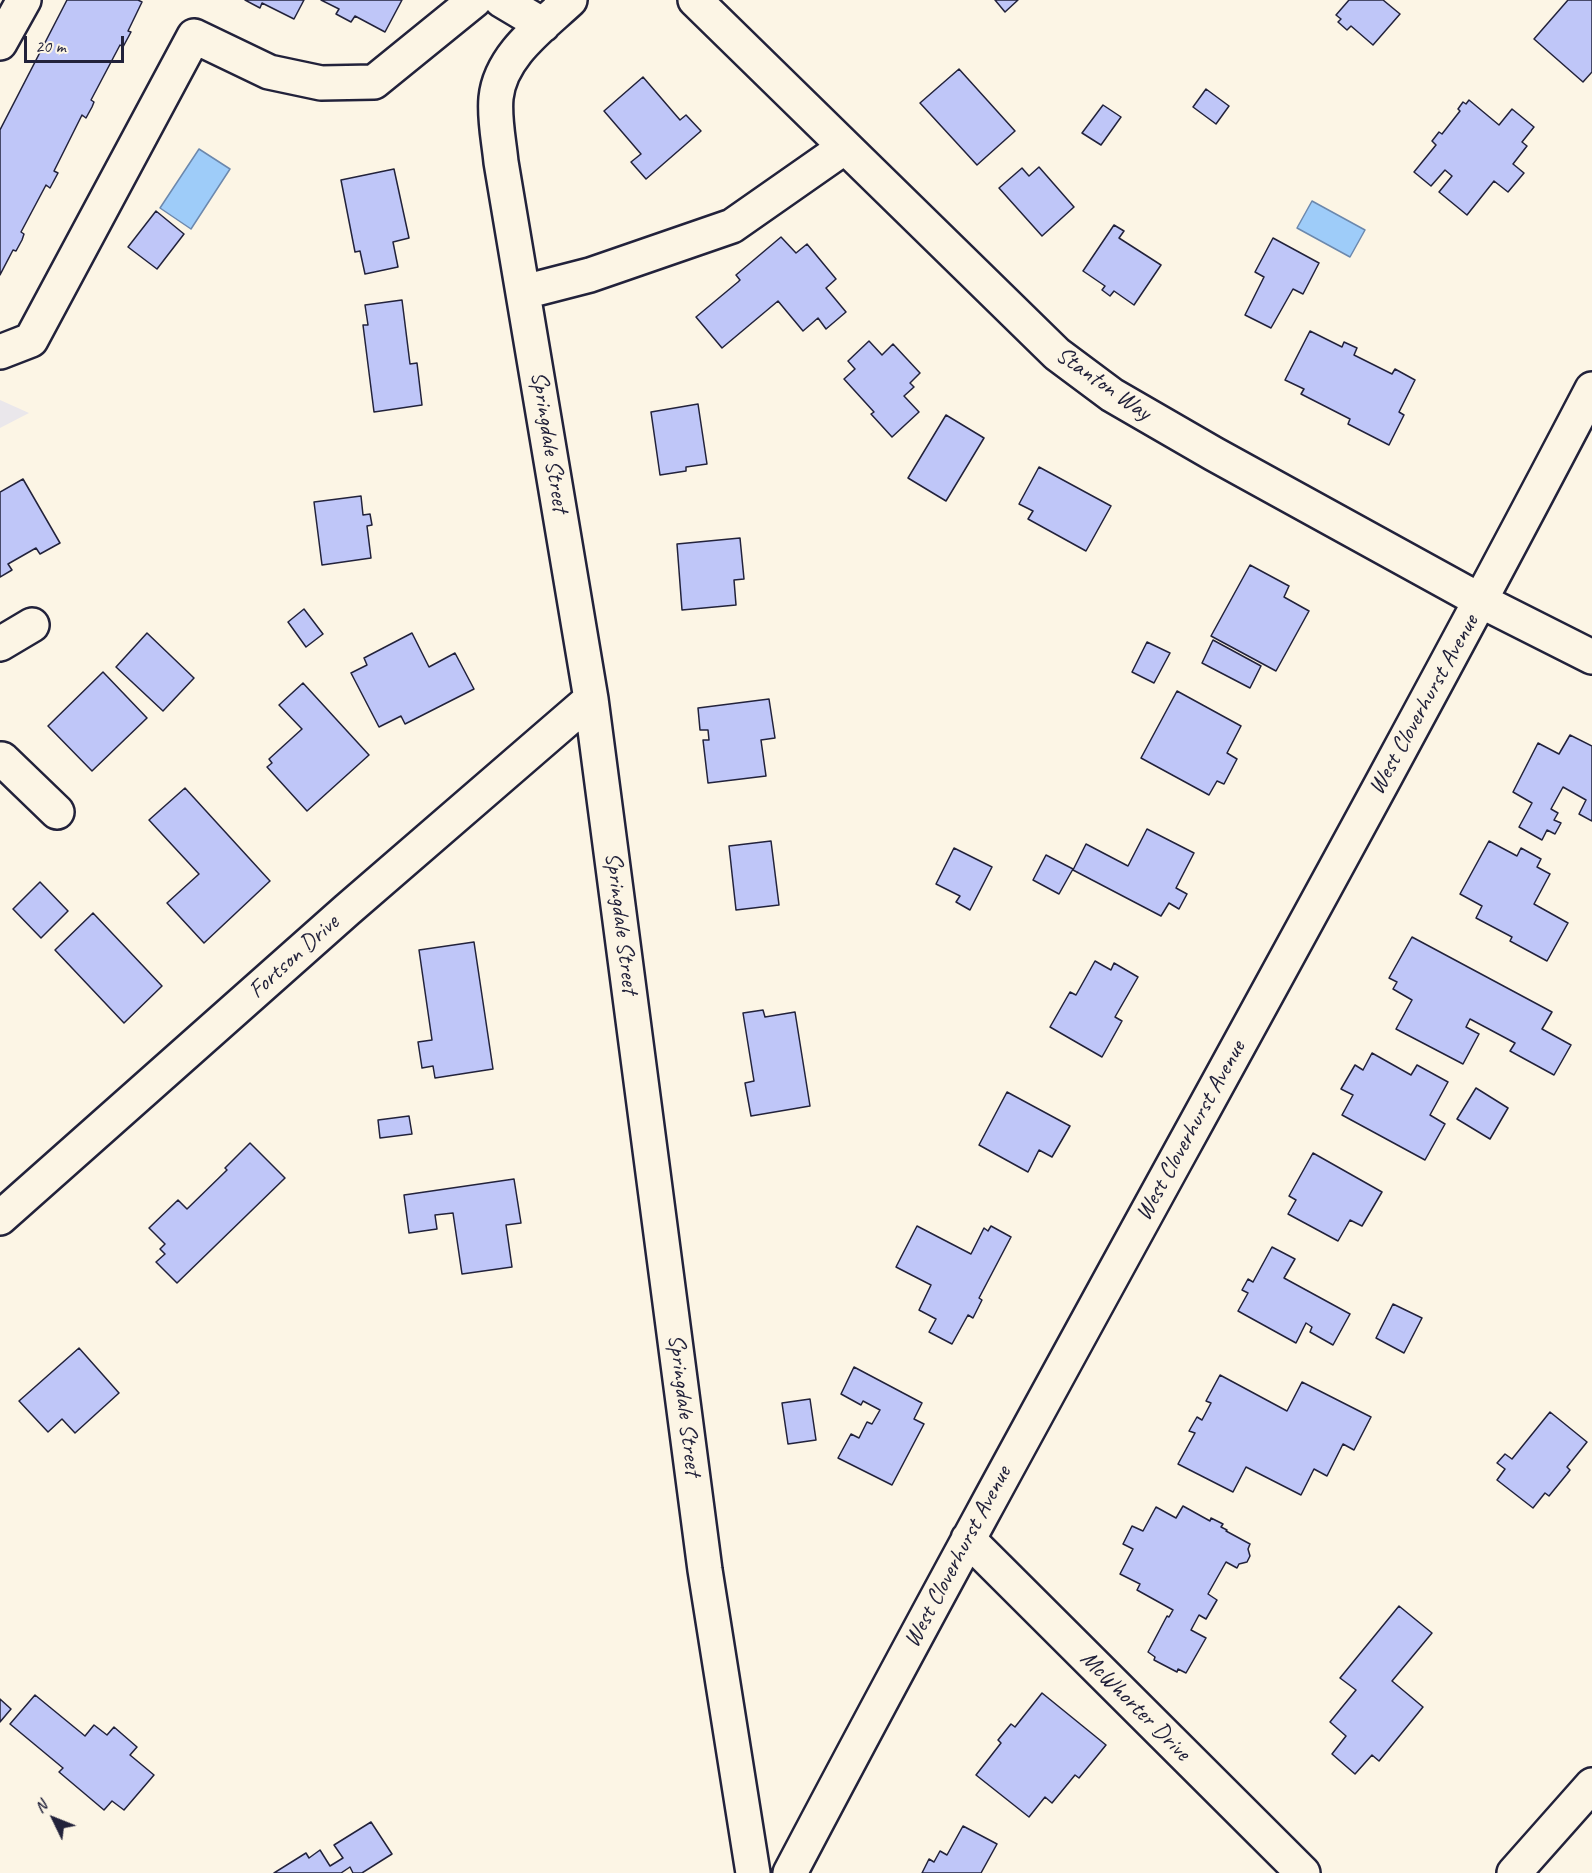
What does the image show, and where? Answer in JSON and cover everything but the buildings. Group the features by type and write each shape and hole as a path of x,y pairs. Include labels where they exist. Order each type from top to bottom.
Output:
{"street":[{"path":"0,43 24,0"},
{"path":"0,352 32,340 194,36 269,72 321,83 374,82 475,0"},
{"path":"501,0 543,25"},
{"name":"Springdale Street","path":"570,0 522,46 505,68 496,97 496,114 501,162 591,699 705,1570 753,1873"},
{"name":"Stanton Way","path":"695,0 1057,354 1112,395 1481,601 1592,657"},
{"path":"524,292 590,276 732,226 845,147"},
{"name":"West Cloverhurst Avenue","path":"790,1873 968,1539 1481,601 1592,389"},
{"path":"0,644 32,625"},
{"name":"Fortson Drive","path":"0,1218 338,917 591,699"},
{"path":"0,760 2,759 57,812"},
{"name":"McWhorter Drive","path":"968,1539 1303,1873"},
{"path":"1514,1873 1592,1785"}],"shaded area":[{"path":"0,400 29,413 0,428"}],"water":[{"path":"199,149 230,169 191,229 160,208"},
{"path":"1312,201 1365,230 1350,257 1297,228"}]}
